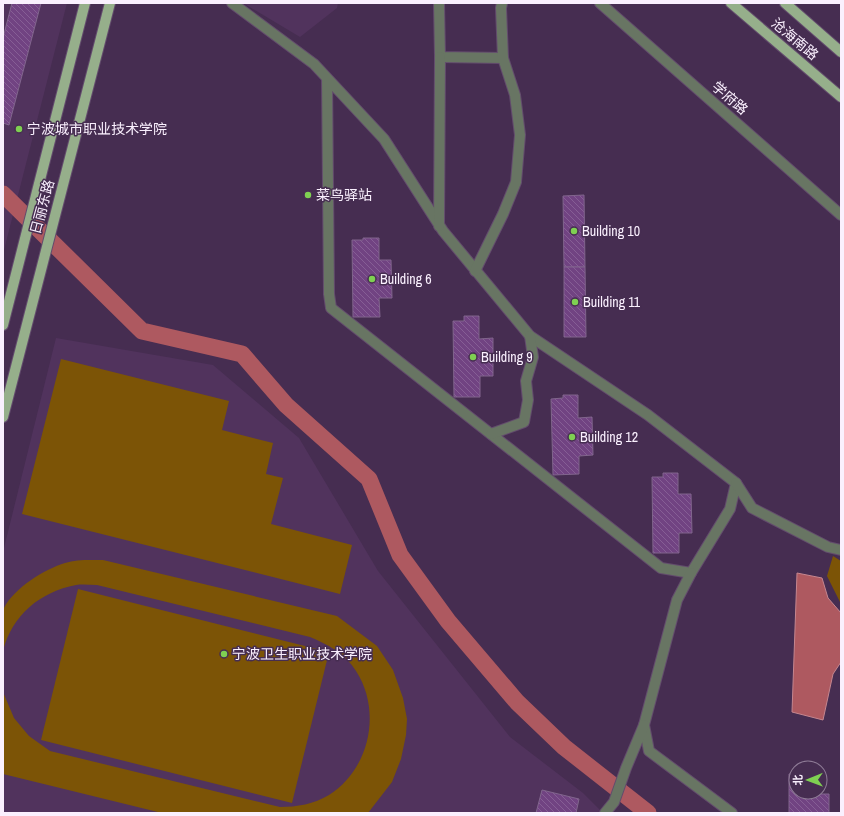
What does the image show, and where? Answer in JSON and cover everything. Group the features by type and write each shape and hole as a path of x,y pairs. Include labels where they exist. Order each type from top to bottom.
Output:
{"main road":[{"name":"日丽东路","path":"3,325 85,3"},
{"name":"日丽东路","path":"3,418 110,3"},
{"name":"沧海南路","path":"731,3 841,97"},
{"name":"沧海南路","path":"786,3 841,52"}],"street":[{"path":"232,3 314,64 384,139 439,226 530,336 648,415 736,483 752,508 828,547 841,550"},
{"path":"438,3 440,57 439,226"},
{"path":"475,271 503,214 516,182 520,135 515,95 503,58 502,3"},
{"name":"学府路","path":"600,3 841,215"},
{"path":"440,57 503,58"},
{"path":"327,78 329,294 331,308 661,568 691,573"},
{"path":"491,434 524,422 528,400 526,381 533,357 530,336"},
{"path":"605,813 614,802 644,725 677,600 691,573 730,509 736,483"},
{"path":"644,725 649,751 732,813"}],"shaded area":[{"name":"宁波城市职业技术学院","path":"3,3 67,3 3,254"},
{"path":"243,3 338,3 337,8 300,37"},
{"name":"宁波卫生职业技术学院","path":"56,338 213,365 299,438 378,571 510,737 583,793 603,813 3,813 3,552"},
{"path":"61,359 229,401 222,430 273,443 266,474 283,478 271,524 352,545 340,594 22,514"},
{"path":"833,556 841,561 841,604 827,576"},
{"path":"79,560 103,560 337,616 377,646 393,670 403,698 407,719 406,735 401,759 392,782 368,813 162,813 3,774 3,692 14,718 29,736 50,751 280,807 305,804 317,801 329,795 343,784 354,770 362,755 368,738 370,721 369,704 364,687 352,665 342,655 329,646 310,637 97,585 76,585 51,593 39,599 29,607 13,626 3,651 3,611 15,593 31,580 48,570 65,563"},
{"path":"797,573 822,578 828,598 841,613 841,662 833,674 823,720 792,712"},
{"path":"78,589 329,652 292,803 41,740"}],"building":[{"path":"12,3 41,3 9,125 3,123 3,38"},
{"name":"Building 10","path":"584,195 585,267 564,267 563,196"},
{"name":"Building 6","path":"363,238 379,238 379,260 391,260 392,298 379,298 380,317 353,317 352,240 363,240"},
{"name":"Building 11","path":"564,267 585,267 586,337 564,337"},
{"name":"Building 9","path":"464,316 479,316 479,339 493,338 493,376 480,376 480,397 454,397 453,321 464,321"},
{"name":"Building 12","path":"563,395 578,395 578,418 592,417 593,455 579,456 579,474 553,475 551,399 563,398"},
{"path":"663,473 678,473 678,494 691,494 692,533 679,533 679,553 653,553 652,477 663,477"},
{"path":"542,790 579,799 576,813 536,813"},
{"path":"829,794 829,813 789,813 789,800 828,800"}],"waterway":[{"path":"3,194 142,331 242,354 286,405 369,479 400,555 448,621 517,702 564,747 648,813"}],"place":[{"name":"宁波城市职业技术学院","path":"19,129"},
{"name":"菜鸟驿站","path":"308,195"},
{"name":"Building 10","path":"574,231"},
{"name":"Building 6","path":"372,279"},
{"name":"Building 11","path":"575,302"},
{"name":"Building 9","path":"473,357"},
{"name":"Building 12","path":"572,437"},
{"name":"宁波卫生职业技术学院","path":"224,654"}]}
